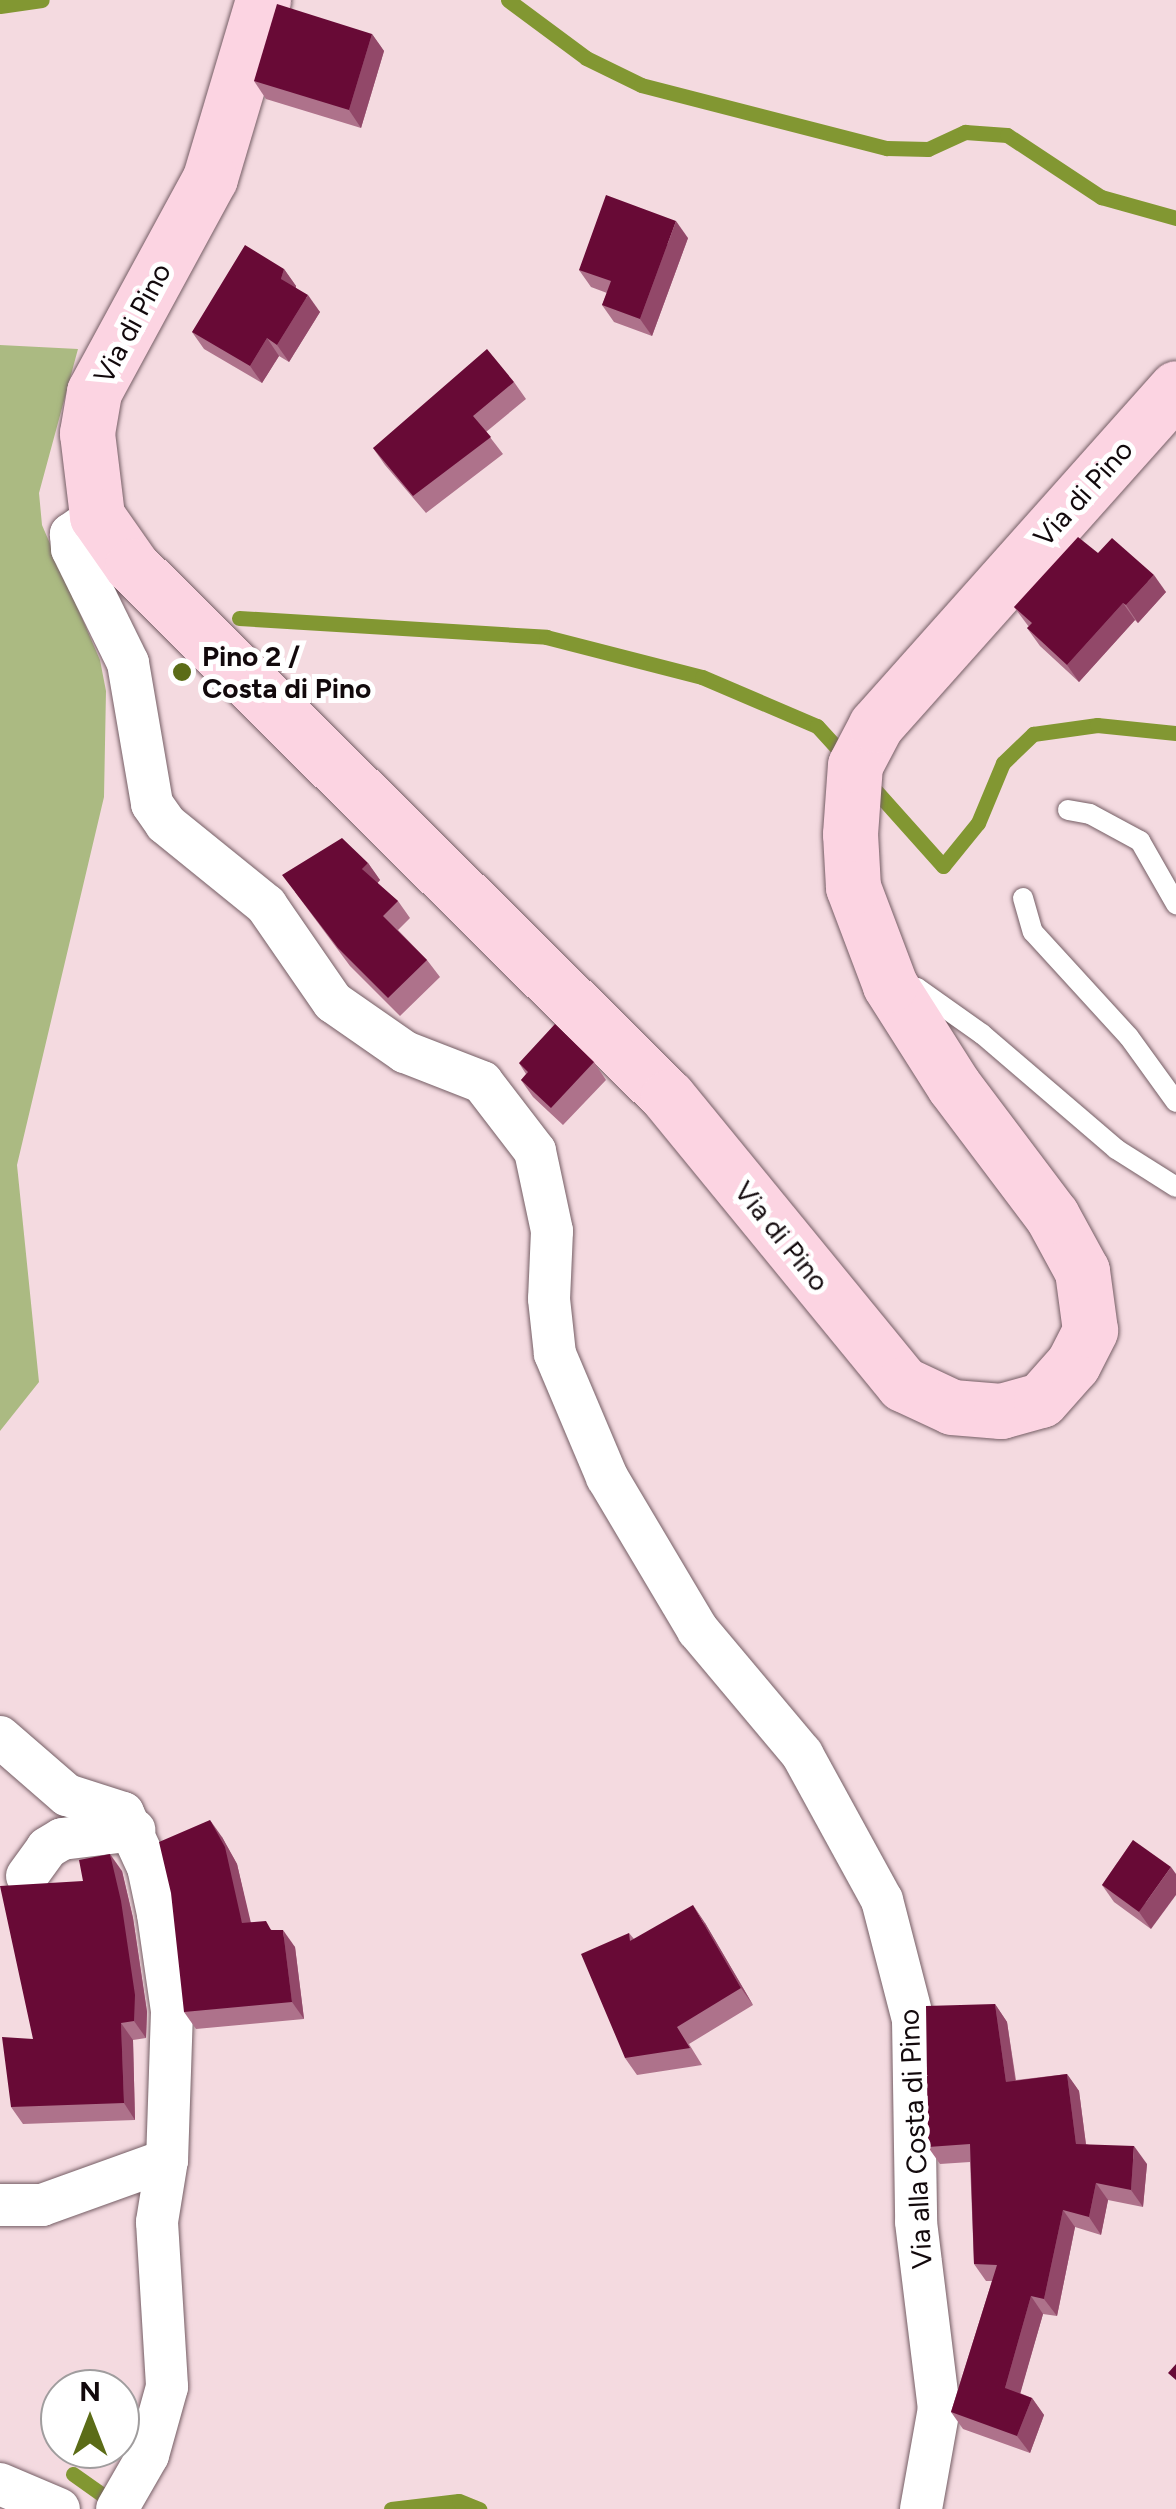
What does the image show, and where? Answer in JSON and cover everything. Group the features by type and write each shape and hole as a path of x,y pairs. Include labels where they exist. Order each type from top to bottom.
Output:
{"street":[{"name":"Via di Pino","path":"262,0 210,178 94,392 87,433 98,516 132,566 668,1097 903,1384 952,1406 1001,1412 1041,1400 1074,1364 1090,1330 1082,1271 1052,1216 954,1086 890,985 853,887 850,834 855,765 876,725 1176,388"},
{"name":"Via alla Costa di Pino","path":"98,516 71,534 72,549 128,664 152,804 166,824 266,905 332,1002 405,1052 482,1082 536,1151 552,1231 549,1299 555,1354 608,1477 698,1630 802,1754 882,1900 913,2020 916,2222 939,2408 921,2509"},
{"path":"0,1737 47,1782 67,1795 123,1813 134,1830 152,1883 172,2011 167,2160 157,2222 167,2387 148,2455 117,2509"},
{"path":"27,1876 47,1848 62,1840 134,1830"},
{"path":"0,2204 42,2205 167,2160"},
{"path":"0,2484 59,2509"}],"lane":[{"path":"1068,810 1090,814 1140,842 1176,904"},
{"path":"1023,898 1032,932 1129,1038 1176,1102"},
{"path":"890,985 917,988 982,1034 1116,1149 1176,1187"}],"green space":[{"path":"0,345 78,349 39,493 42,525 100,660 106,691 104,797 17,1165 39,1382 0,1431"}],"building":[{"path":"277,4 372,34 349,110 254,81"},
{"path":"606,195 676,221 640,319 602,305 611,281 579,270"},
{"path":"245,245 284,269 281,279 308,295 277,345 267,338 250,366 192,332"},
{"path":"487,349 514,382 473,416 491,437 413,496 373,448"},
{"path":"1078,537 1098,553 1112,538 1154,575 1067,665 1027,628 1032,623 1014,607"},
{"path":"342,838 368,863 362,869 398,901 383,916 427,960 388,998 338,948 282,875"},
{"path":"555,1024 594,1062 551,1108 521,1080 528,1072 519,1063"},
{"path":"210,1820 225,1847 242,1923 266,1921 271,1930 283,1930 292,2002 184,2012 171,1893 159,1842"},
{"path":"1133,1840 1171,1867 1139,1912 1102,1885"},
{"path":"110,1854 135,1995 134,2021 121,2023 124,2103 11,2107 2,2037 33,2039 0,1886 83,1881 79,1860"},
{"path":"693,1905 741,1988 677,2027 690,2048 625,2058 581,1954 629,1933 630,1941"},
{"path":"995,2004 1006,2082 1067,2074 1076,2144 1134,2146 1131,2190 1096,2183 1089,2217 1063,2210 1044,2299 1031,2296 1005,2388 1032,2398 1017,2436 951,2412 997,2265 974,2264 970,2144 928,2147 926,2006"},
{"path":"1176,2364 1176,2380 1168,2373"}],"waterway":[{"path":"0,6 42,0"},
{"path":"508,0 586,58 641,85 887,148 928,149 965,132 1007,135 1101,197 1176,218"},
{"path":"239,618 546,637 702,677 817,726 848,760"},
{"path":"867,781 943,866 978,823 1003,763 1033,734 1097,725 1176,733"},
{"path":"73,2474 114,2503"},
{"path":"391,2509 459,2501 479,2509"}],"place":[{"name":"Pino 2 / Costa di Pino","path":"182,672"}]}
